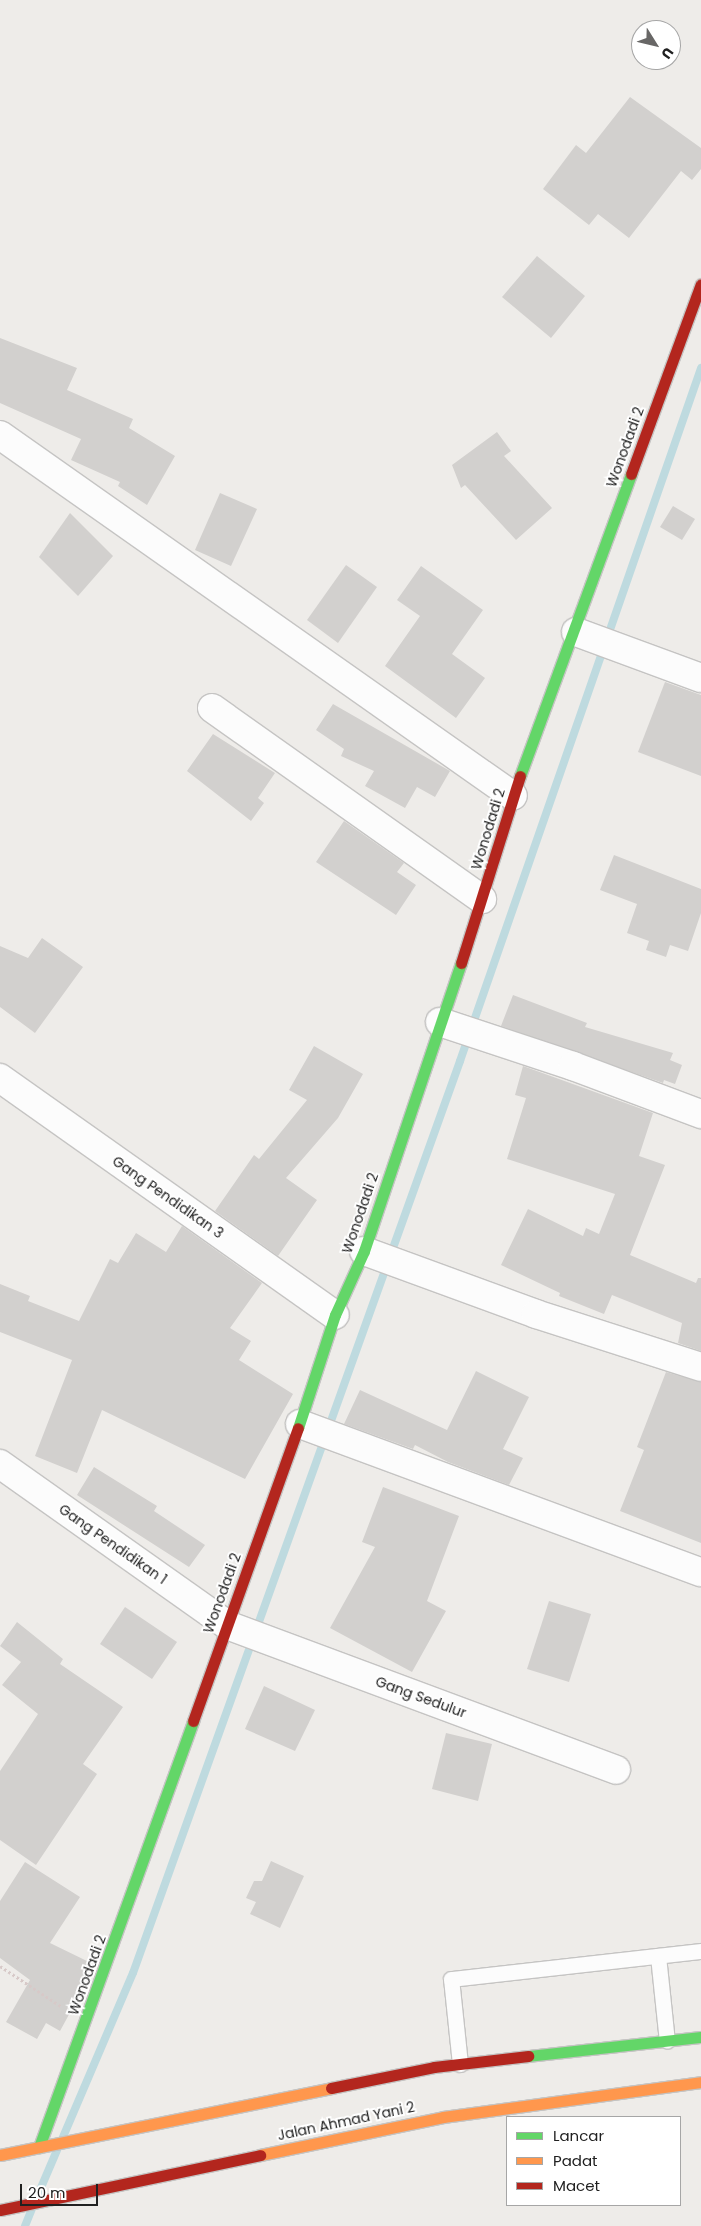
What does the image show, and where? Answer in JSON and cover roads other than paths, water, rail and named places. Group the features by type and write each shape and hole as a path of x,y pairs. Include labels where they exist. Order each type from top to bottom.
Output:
{"main road":[{"name":"Wonodadi 2","path":"43,2147 226,1625 300,1424 335,1315 364,1251 482,900 513,796 575,632 701,284"},
{"path":"0,2155 460,2064 701,2037"},
{"name":"Jalan Ahmad Yani 2","path":"0,2210 60,2195 443,2117 701,2082"}],"street":[{"path":"0,435 513,796"},
{"path":"575,632 701,678"},
{"path":"212,708 482,900"},
{"path":"440,1022 573,1066 701,1114"},
{"name":"Gang Pendidikan 3","path":"0,1078 335,1315"},
{"path":"364,1251 536,1314 701,1368"},
{"path":"300,1424 701,1572"},
{"name":"Gang Pendidikan 1","path":"0,1464 226,1625"},
{"name":"Gang Sedulur","path":"226,1625 616,1770"}],"lane":[{"path":"460,2064 451,1979 701,1951"},
{"path":"658,1956 667,2041"}],"waterway":[{"path":"63,2137 133,1973 460,1061 701,368"},
{"path":"37,2197 57,2150"},
{"path":"25,2226 32,2209"}]}
